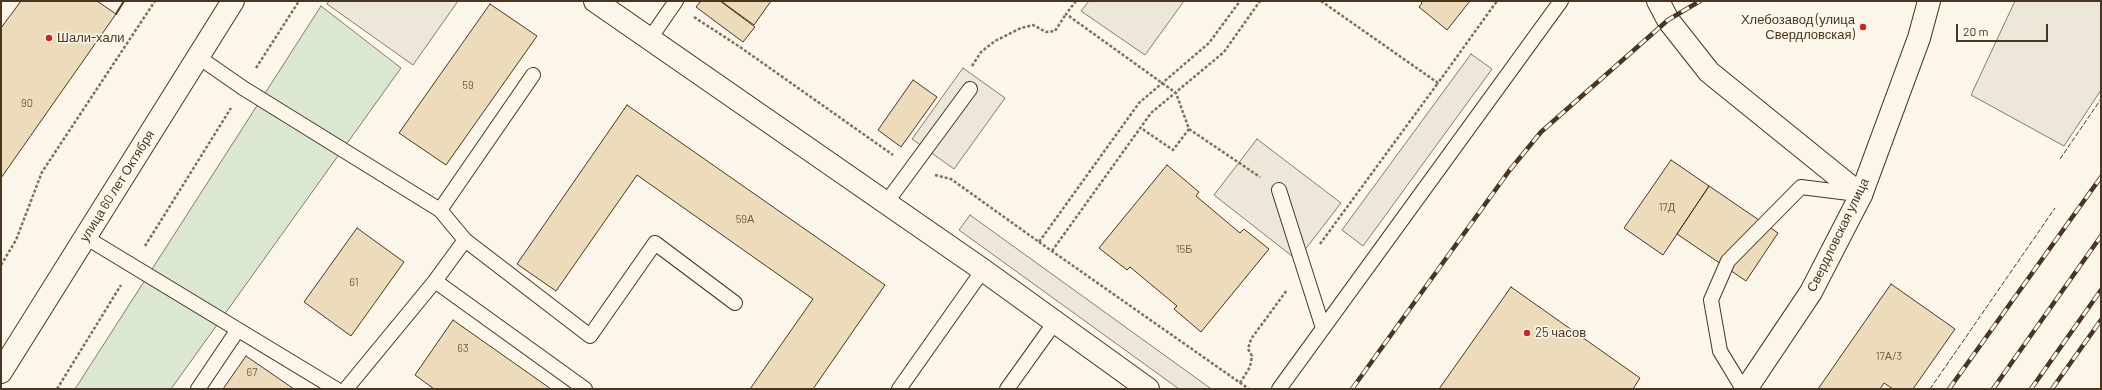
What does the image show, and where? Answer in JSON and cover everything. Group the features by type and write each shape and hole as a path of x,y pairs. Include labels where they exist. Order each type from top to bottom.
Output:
{"main road":[{"name":"улица 60 лет Октября","path":"1,372 197,56 233,1"},
{"path":"594,1 983,270 1148,389"},
{"path":"1658,1 1668,20 1709,72 1862,195"},
{"name":"Свердловская улица","path":"1744,389 1811,292 1862,195 1919,38 1929,1"}],"lane":[{"path":"649,40 676,1"},
{"path":"1279,389 1561,1"},
{"path":"197,56 243,88 440,210 465,240 590,336 655,243 735,303"},
{"path":"440,210 533,75"},
{"path":"886,203 970,89"},
{"path":"1744,389 1720,351 1711,300 1728,261 1801,187 1862,195"},
{"path":"1279,190 1323,328"},
{"path":"85,237 237,331 336,389"},
{"path":"346,389 435,281 465,240"},
{"path":"899,389 983,270"},
{"path":"435,281 585,389"},
{"path":"1007,389 1055,322"},
{"path":"198,389 237,331"}],"path":[{"path":"1,265 16,240 42,172 155,1"},
{"path":"57,389 243,88 299,1"},
{"path":"970,89 967,80 973,66 982,52 995,41 1020,28 1033,25 1046,32 1055,31 1076,1"},
{"path":"1052,251 1151,113 1224,52 1260,1"},
{"path":"1321,1 1438,83"},
{"path":"1240,383 1250,367 1252,356 1248,349 1251,339 1497,1"},
{"path":"1066,14 1176,92 1189,129 1279,190"},
{"path":"1141,128 1173,150 1189,129"},
{"path":"1039,242 1249,389"}],"green space":[{"path":"321,6 401,68 171,389 75,389"}],"shaded area":[{"path":"329,1 458,1 413,65 327,4"},
{"path":"1089,1 1184,1 1145,55 1081,11"},
{"path":"2015,1 2101,1 2101,90 2064,146 1971,95"},
{"path":"1471,54 1492,69 1363,246 1342,230"},
{"path":"963,68 1005,98 954,169 912,139"},
{"path":"1257,139 1341,203 1297,260 1214,195"},
{"path":"970,215 1210,389 1179,389 959,230"}],"building":[{"path":"21,1 97,1 116,14 1,178 1,28"},
{"path":"701,1 720,1 755,27 743,42 696,7"},
{"path":"721,1 771,1 754,25"},
{"path":"1420,1 1470,1 1447,30 1419,7 1422,3"},
{"path":"490,4 537,36 446,165 399,133"},
{"path":"913,80 937,97 901,147 878,130"},
{"path":"627,105 885,285 813,389 750,389 813,299 637,175 556,291 517,264"},
{"path":"1671,160 1709,186 1663,255 1624,228"},
{"path":"1167,165 1199,192 1196,196 1240,233 1244,229 1269,249 1201,332 1174,309 1177,306 1130,267 1127,270 1099,248"},
{"path":"1709,186 1778,233 1746,281 1677,234"},
{"path":"357,228 404,262 351,336 304,302"},
{"path":"1891,284 1955,329 1913,389 1893,389 1884,383 1880,389 1818,389"},
{"name":"25 часов","path":"1511,287 1640,378 1633,389 1439,389"},
{"path":"453,320 551,389 434,389 415,375"},
{"path":"246,356 294,389 223,389"}],"railway":[{"path":"1352,389 1509,171 1541,132 1668,20 1700,1"},
{"path":"1949,389 2101,177"},
{"path":"1993,389 2101,236"},
{"path":"2031,389 2101,290"},
{"path":"2052,389 2101,320"}],"fence":[{"path":"2060,159 2101,99"},
{"path":"1930,389 2055,208"}],"wall":[{"path":"116,14 124,1"}],"place":[{"name":"Хлебозавод (улица Свердловская)","path":"1863,27"},
{"name":"Шали-хали","path":"49,38"},
{"name":"25 часов","path":"1527,333"}]}
